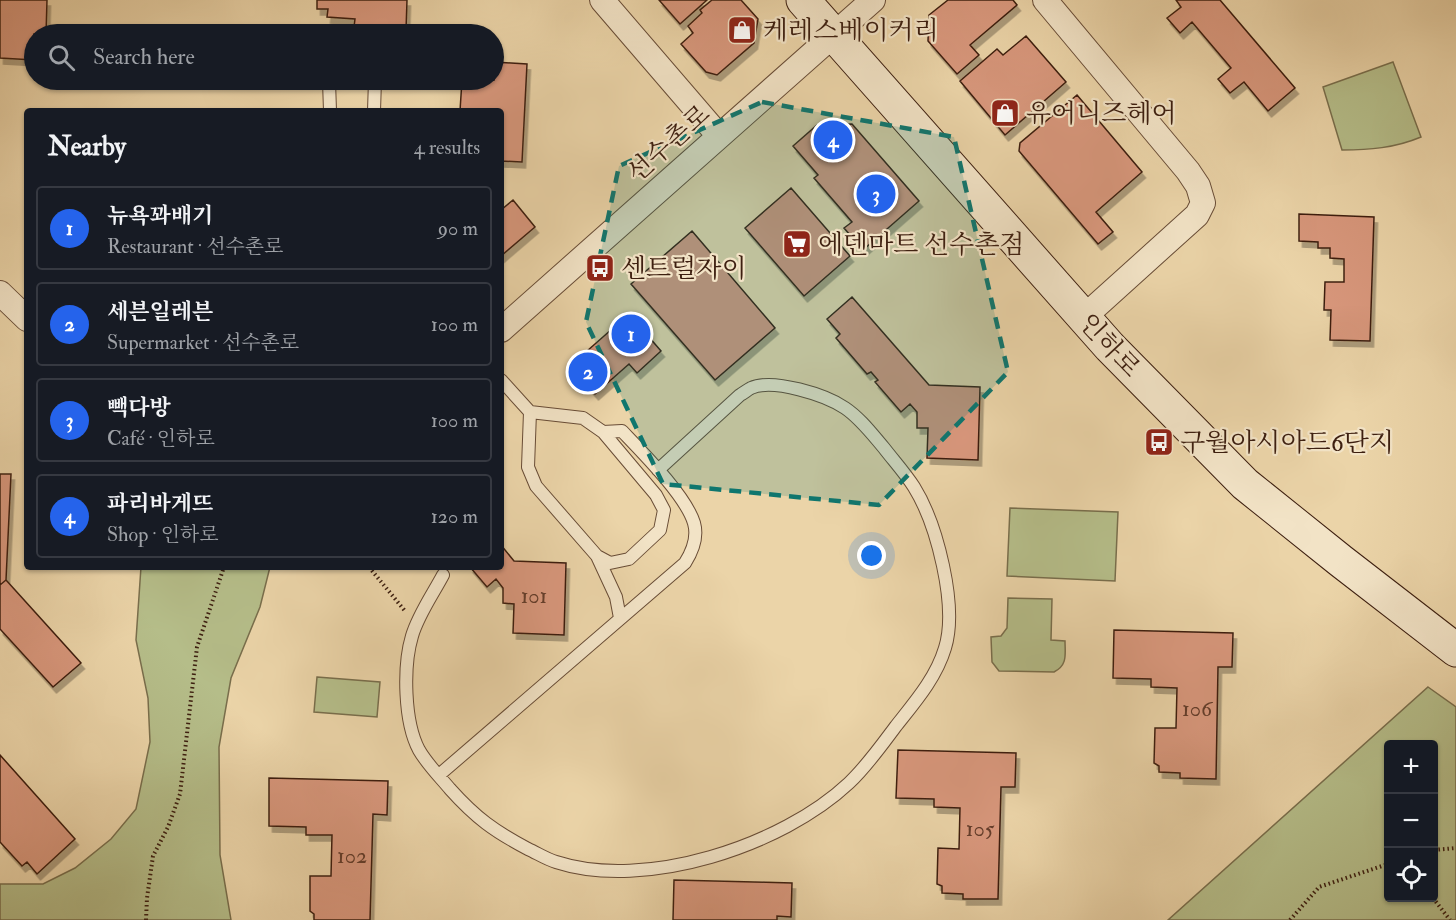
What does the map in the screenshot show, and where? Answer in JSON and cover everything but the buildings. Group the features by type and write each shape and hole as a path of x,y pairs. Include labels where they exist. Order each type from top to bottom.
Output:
{"main road":[{"name":"인하로","path":"803,0 1110,347 1245,483 1456,650"}],"street":[{"path":"602,0 719,136"},
{"name":"선수촌로","path":"504,327 873,0"},
{"path":"1045,0 1188,171 1198,186 1203,203 1197,215 1084,317"},
{"path":"0,293 24,316"}],"lane":[{"path":"329,90 330,108"},
{"path":"374,108 375,90"},
{"path":"504,383 530,412 583,418 603,432 656,495 664,510 660,530 629,560 610,563 597,556"},
{"path":"443,575 413,633 405,666 408,713 419,750 473,815 505,837 554,862 609,872 656,869 710,856 753,842 787,827 848,784 871,759 932,680 946,646 949,606 935,537 915,489 881,444 846,408 828,399 800,390 773,386 753,387 740,395 658,470"},
{"path":"530,412 528,467 536,486 597,556 616,597 620,618"},
{"path":"439,775 685,564 692,552 695,536 694,524 687,509 658,470 622,431 603,432"}],"path":[{"path":"146,920 153,856 168,827 180,794 197,647 223,570"},
{"path":"372,570 416,626"},
{"path":"1438,850 1456,848"},
{"path":"1290,920 1319,886 1384,866"},
{"path":"1437,902 1450,920"}],"highlighted area":[{"path":"762,102 954,137 1008,372 879,505 663,484 586,322 619,166"}],"green space":[{"path":"1393,62 1421,137 1382,148 1342,150 1323,87"},
{"path":"1010,508 1118,512 1115,581 1007,576"},
{"path":"141,570 269,570 260,607 231,678 219,747 220,855 231,920 0,920 0,884 43,884 75,868 111,839 136,809 150,742 148,698 136,640"},
{"path":"1008,598 1052,599 1051,640 1065,641 1064,663 1054,672 999,671 992,662 991,637 1001,636 1007,628"},
{"path":"317,677 380,682 377,717 314,712"},
{"path":"1428,687 1456,707 1456,920 1168,920"}],"place":[{"name":"케레스베이커리","path":"742,30"},
{"name":"유어니즈헤어","path":"1005,113"},
{"name":"파리바게뜨","path":"833,140"},
{"name":"빽다방","path":"876,194"},
{"name":"에덴마트 선수촌점","path":"797,244"},
{"name":"센트럴자이","path":"600,268"},
{"name":"뉴욕꽈배기","path":"631,334"},
{"name":"세븐일레븐","path":"588,372"},
{"name":"구월아시아드6단지","path":"1159,442"}]}
